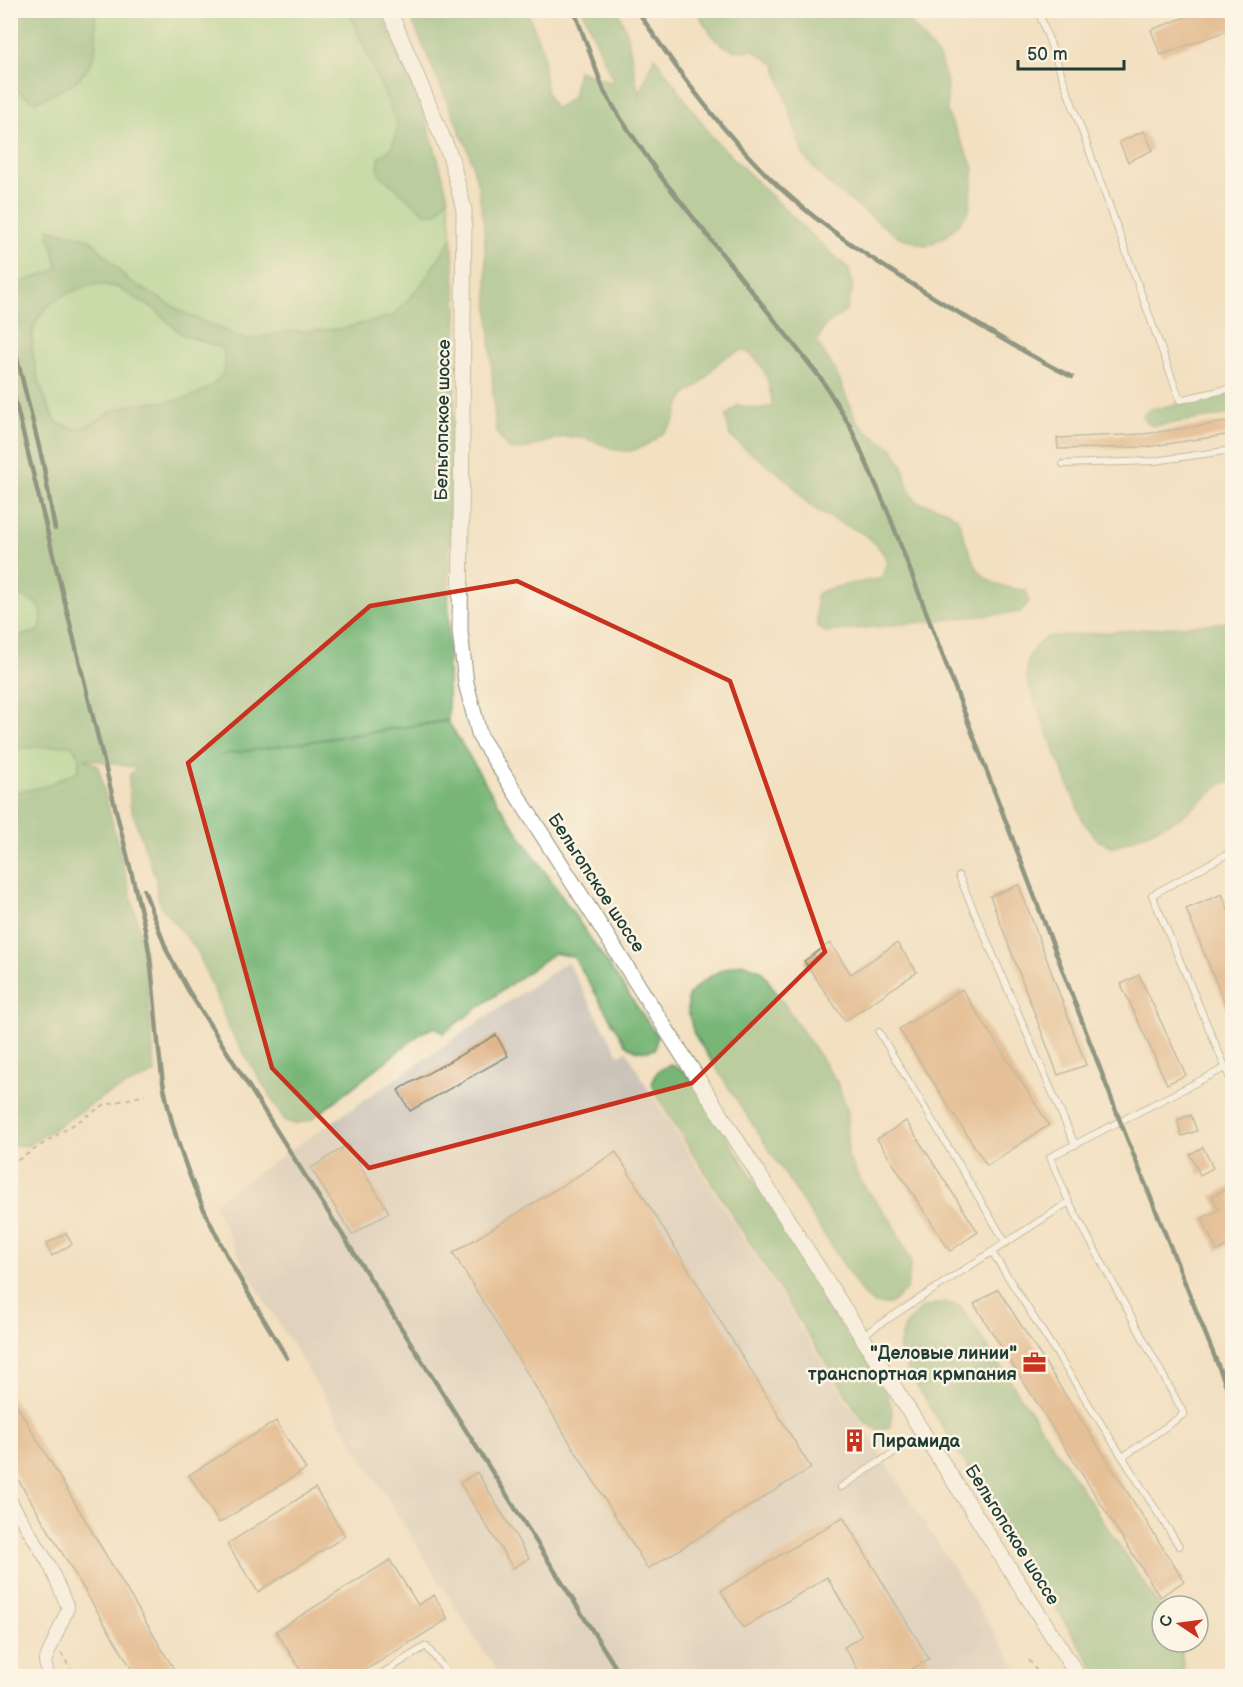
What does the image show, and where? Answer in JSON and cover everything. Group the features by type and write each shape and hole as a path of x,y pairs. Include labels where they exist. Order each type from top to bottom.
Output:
{"street":[{"name":"Бельгопское шоссе","path":"389,10 451,158 464,210 459,631 466,683 480,736 1078,1677"},
{"path":"10,1500 49,1564 68,1608 45,1661 48,1677"}],"lane":[{"path":"1038,10 1180,400 1233,388"},
{"path":"1063,464 1154,461 1233,450"},
{"path":"1233,855 1231,852 1152,895 1233,1083"},
{"path":"959,876 1075,1145"},
{"path":"879,1032 1006,1243"},
{"path":"1123,1457 1184,1414 1069,1202 1050,1158 1227,1066"},
{"path":"862,1335 1069,1202"},
{"path":"992,1252 1179,1546"},
{"path":"841,1486 924,1433"},
{"path":"378,1677 426,1646 450,1677"}],"path":[{"path":"10,1165 104,1105 145,1095"},
{"path":"54,1641 75,1677"},
{"path":"1029,1660 1040,1677"}],"highlighted area":[{"path":"517,581 730,681 825,952 692,1083 369,1168 272,1068 188,763 370,606"}],"shaded area":[{"path":"567,962 619,1055 627,1051 643,1081 1022,1676 500,1676 470,1631 248,1274 213,1203"}],"green space":[{"path":"15,10 94,11 96,46 87,70 67,87 35,102 10,86 11,13"},
{"path":"94,11 349,11 398,125 392,147 378,173 415,204 436,213 448,198 452,238 422,284 393,316 341,329 286,332 245,340 186,314 128,280 90,239 48,229 58,270 19,284 10,257 10,86 35,101 67,87 78,79 87,70 96,46"},
{"path":"349,11 381,11 391,34 419,103 442,174 448,198 436,213 425,213 378,173 379,158 392,147 398,125"},
{"path":"408,11 527,11 543,52 546,91 555,109 573,97 578,71 614,83 583,11 618,11 627,33 639,96 654,56 711,136 808,232 849,269 853,289 846,311 824,327 817,342 836,372 855,418 867,432 893,449 903,466 908,488 917,502 942,509 956,517 972,559 983,576 1000,585 1026,590 1029,602 1020,612 826,632 817,625 816,595 837,587 881,578 888,563 874,542 855,529 822,514 811,506 789,482 730,436 726,416 738,405 758,409 773,406 768,381 762,367 752,355 744,350 719,362 700,384 684,397 669,427 659,437 640,448 620,450 585,438 570,437 526,448 508,449 496,431 484,226 478,186 469,152"},
{"path":"696,11 901,11 939,57 947,82 947,113 974,168 969,211 949,234 927,246 897,236 828,184 803,155 775,64 753,50 735,51 716,41"},
{"path":"48,229 90,239 128,280 186,314 245,340 286,332 341,329 393,316 422,284 452,238 457,312 449,558 448,720 220,755 448,721 490,791 657,1036 655,1049 639,1051 625,1044 574,957 554,953 443,1033 435,1027 423,1032 311,1120 295,1124 285,1121 230,1030 197,950 163,909 157,895 156,879 130,805 129,775 137,768 83,758 98,766 144,948 155,1073 106,1095 27,1146 11,1144 11,793 44,787 78,771 80,760 78,753 71,745 11,749 11,638 39,631 42,615 41,609 33,601 11,595 10,257 19,283 58,269","holes":["98,284 117,287 153,308 182,334 222,348 225,360 223,373 211,386 198,394 175,401 143,403 120,408 83,428 68,428 55,420 40,387 32,344 35,324 54,301 70,292"]},
{"path":"98,284 117,287 153,308 182,334 222,348 226,359 226,372 214,384 201,392 179,400 122,408 84,427 67,426 55,421 41,386 33,351 33,334 38,318 49,304 66,292"},
{"path":"1232,395 1232,414 1161,425 1150,425 1144,420 1143,415 1151,409"},
{"path":"10,595 26,598 37,604 42,615 39,631 11,638"},
{"path":"1232,622 1232,782 1223,783 1180,818 1115,847 1099,841 1083,821 1027,681 1028,661 1032,651 1047,637"},
{"path":"71,744 79,757 78,771 44,787 11,793 10,749"},
{"path":"742,963 761,970 837,1082 848,1113 848,1156 861,1182 891,1221 911,1261 907,1289 890,1304 874,1304 864,1296 694,1034 688,1012 688,996 712,975"},
{"path":"670,1064 687,1073 886,1390 892,1409 890,1427 877,1430 863,1421 661,1103 652,1084 657,1072"},
{"path":"945,1302 961,1307 1151,1594 1150,1654 1182,1654 1184,1676 1099,1676 908,1372 899,1348 905,1326 922,1308"}],"building":[{"path":"1204,10 1232,10 1232,29 1161,55 1151,30"},
{"path":"1144,131 1153,150 1128,162 1119,142"},
{"path":"1232,421 1232,434 1146,447 1058,449 1057,438 1144,434"},
{"path":"1019,885 1086,1065 1058,1075 990,896"},
{"path":"1222,894 1232,918 1232,1021 1186,909"},
{"path":"830,943 851,974 897,943 917,972 845,1021 804,961"},
{"path":"1139,975 1186,1075 1167,1084 1121,984"},
{"path":"962,989 1049,1125 987,1166 899,1029"},
{"path":"496,1035 508,1056 410,1111 398,1090"},
{"path":"1191,1115 1197,1131 1182,1136 1177,1120"},
{"path":"906,1121 978,1232 950,1251 877,1139"},
{"path":"347,1145 389,1212 352,1235 311,1168"},
{"path":"1203,1147 1213,1168 1200,1175 1190,1154"},
{"path":"616,1152 811,1468 648,1569 453,1253"},
{"path":"1232,1186 1232,1243 1217,1251 1202,1218 1219,1210 1212,1196"},
{"path":"66,1233 72,1244 52,1256 46,1244"},
{"path":"998,1289 1184,1581 1164,1594 1158,1594 974,1304"},
{"path":"10,1394 178,1676 136,1676 10,1466"},
{"path":"276,1421 306,1469 219,1523 189,1475"},
{"name":"Пирамида","path":"856,1432 862,1443 852,1449 846,1439"},
{"path":"477,1472 529,1558 513,1568 460,1483"},
{"path":"315,1488 345,1536 258,1592 227,1544"},
{"path":"843,1517 929,1659 900,1676 862,1676 844,1647 862,1636 827,1577 743,1628 721,1591"},
{"path":"390,1560 418,1605 434,1595 448,1619 356,1676 304,1676 276,1631"}],"railway":[{"path":"574,10 604,91 621,119 658,173 822,380 850,426 888,512 1120,1121 1232,1400"},
{"path":"637,10 669,57 721,125 759,167 797,203 896,274 1004,340 1072,377"},
{"path":"10,329 43,463 55,529"},
{"path":"10,380 143,920 164,1088 173,1126 184,1162 213,1229 287,1358"},
{"path":"144,890 167,951 188,990 621,1676"}],"place":[{"name":"\"Деловые линии\" транспортная крмпания","path":"1035,1363"},
{"name":"Пирамида","path":"854,1441"}]}
